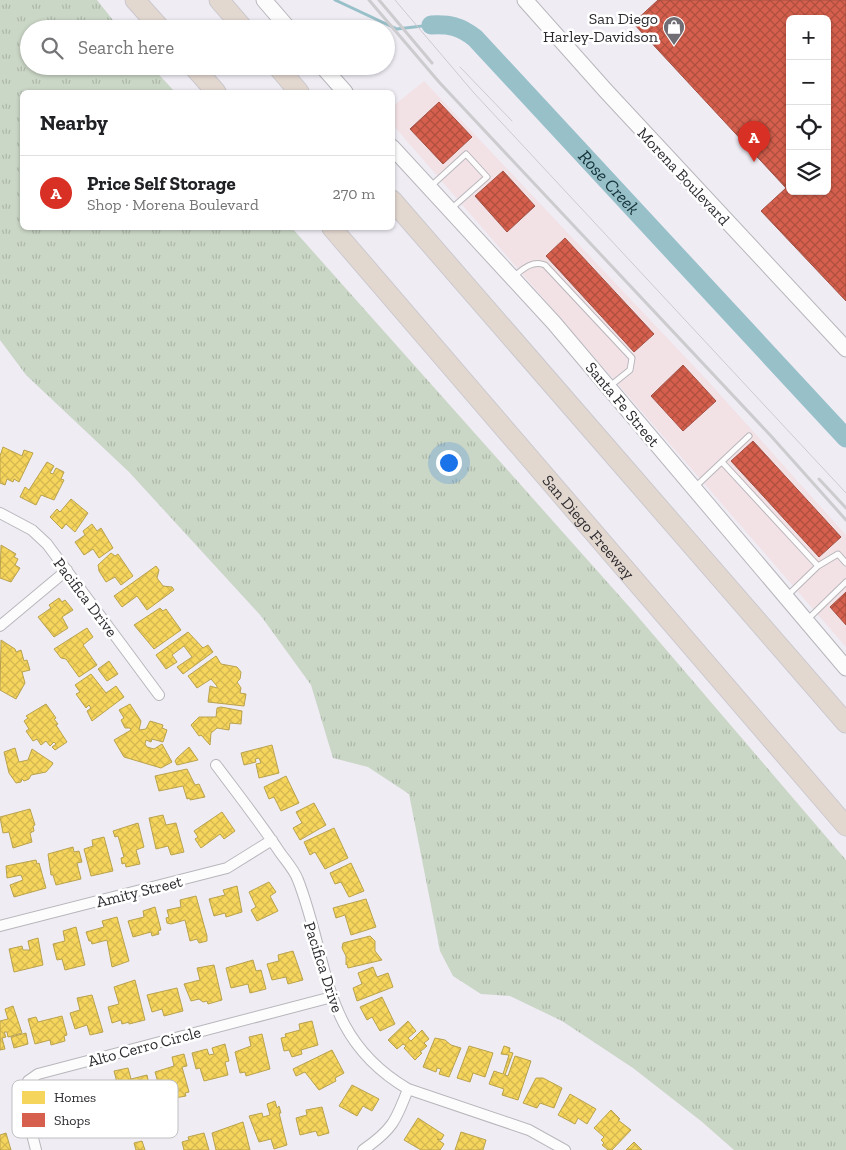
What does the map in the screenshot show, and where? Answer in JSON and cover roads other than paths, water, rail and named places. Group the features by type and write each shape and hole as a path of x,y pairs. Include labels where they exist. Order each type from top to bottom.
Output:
{"highway":[{"path":"135,0 153,20"},
{"path":"219,0 236,20"},
{"path":"201,75 214,90"},
{"path":"285,75 297,90"},
{"path":"395,203 846,723"},
{"name":"San Diego Freeway","path":"334,230 846,826"}],"street":[{"path":"264,0 281,20"},
{"name":"Morena Boulevard","path":"525,0 606,91 846,349"},
{"path":"330,75 343,90"},
{"name":"Santa Fe Street","path":"395,150 513,277 846,668"},
{"name":"Pacifica Drive","path":"0,513 32,530 47,544 159,695"},
{"path":"0,626 67,570"},
{"name":"Pacifica Drive","path":"216,765 272,840 297,878 332,997 350,1036 361,1050 395,1081 408,1089 529,1130 565,1150"},
{"name":"Amity Street","path":"0,926 227,868 272,840"},
{"name":"Alto Cerro Circle","path":"28,1080 38,1074 332,997"},
{"path":"363,1150 385,1135 398,1117 408,1089"}],"lane":[{"path":"429,188 466,154 486,177 450,210"},
{"path":"513,277 532,264 539,262 545,265 632,358 630,370 609,388"},
{"path":"694,488 749,436"},
{"path":"722,462 818,566"},
{"path":"786,597 818,566 838,554 846,563"},
{"path":"806,621 846,582"}],"waterway":[{"name":"Rose Creek","path":"335,0 378,20"},
{"name":"Rose Creek","path":"395,28 431,25"},
{"name":"Rose Creek","path":"431,25 454,27 475,38 846,438"}],"tram line":[{"path":"395,0 474,93 846,493"},
{"path":"460,67 512,121"}],"railway":[{"path":"369,0 386,20"},
{"path":"379,0 432,63"},
{"path":"395,30 439,82 771,436 846,520"},
{"path":"819,479 846,508"}],"place":[{"name":"San Diego Harley-Davidson","path":"674,46"},
{"name":"Price Self Storage","path":"754,162"}]}
